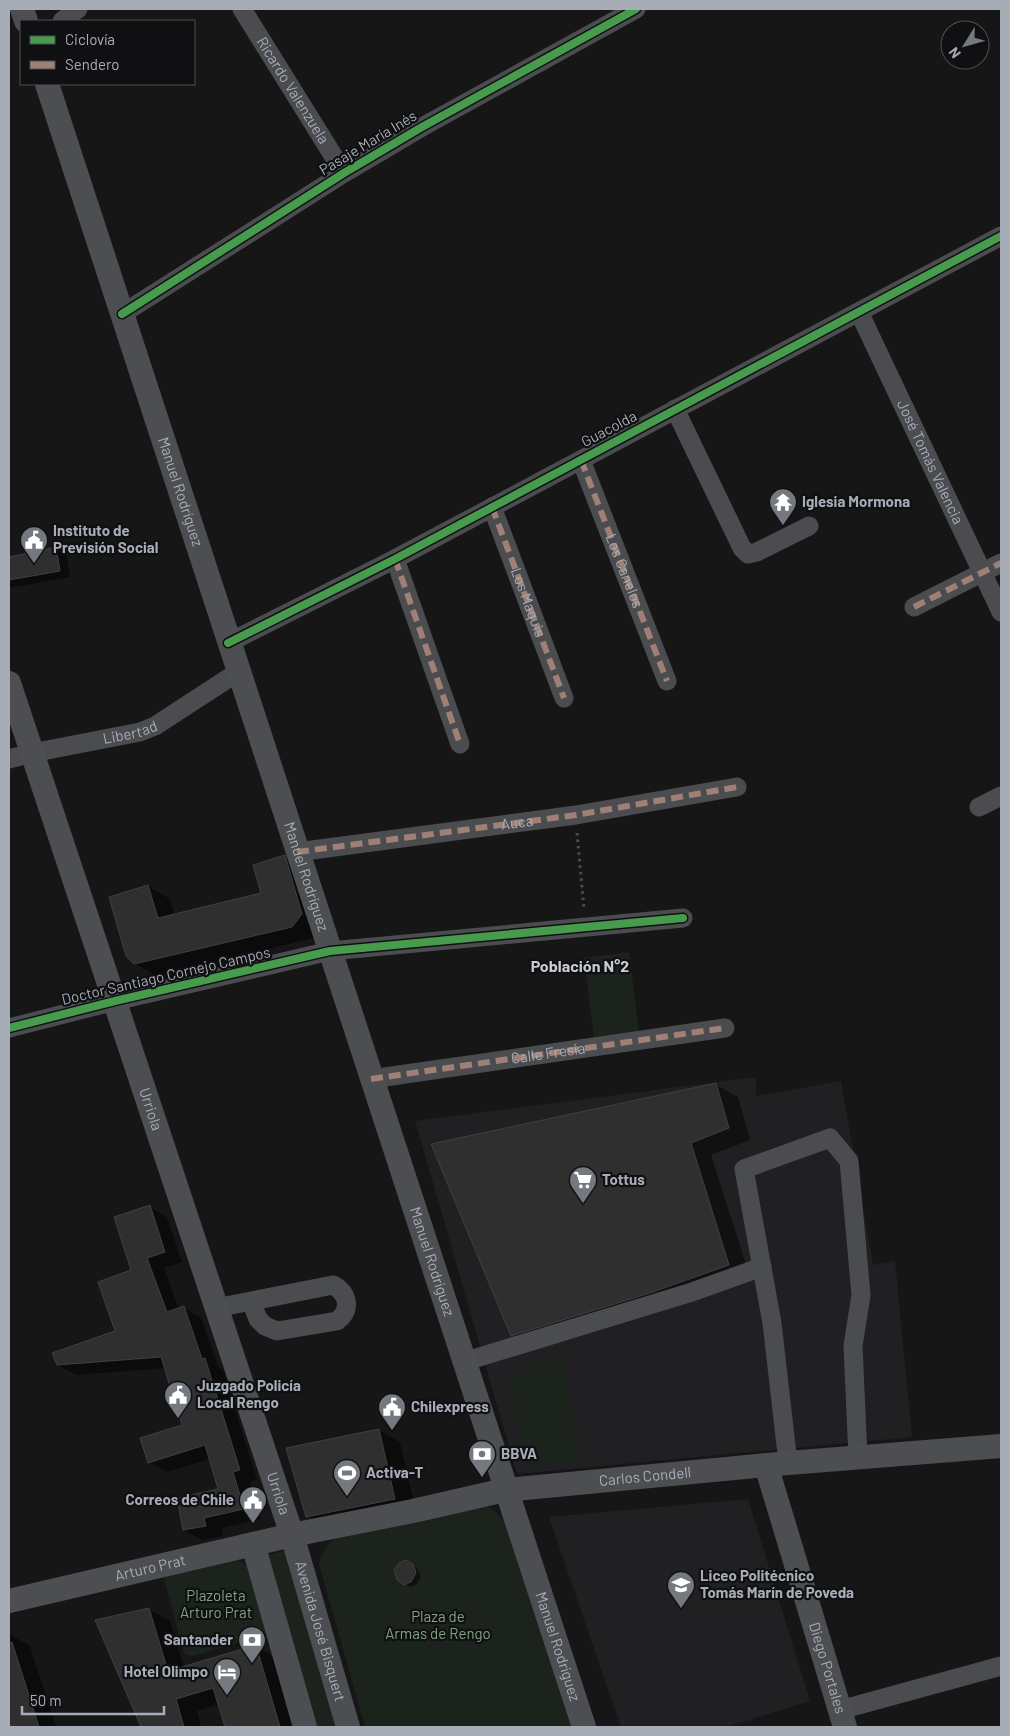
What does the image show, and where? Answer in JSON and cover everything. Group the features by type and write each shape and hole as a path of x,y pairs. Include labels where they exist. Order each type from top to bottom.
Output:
{"main road":[{"name":"Manuel Rodríguez","path":"47,85 228,643 584,1727"},
{"name":"Urriola","path":"9,683 292,1534"},
{"name":"Carlos Condell","path":"292,1534 413,1511 505,1490 777,1464 1001,1446"},
{"name":"Diego Portales","path":"777,1464 843,1719"},
{"name":"Arturo Prat","path":"9,1601 292,1534"},
{"name":"Avenida José Bisquert","path":"292,1534 348,1727"},
{"path":"253,1544 305,1727"}],"street":[{"path":"63,20 78,9"},
{"name":"Ricardo Valenzuela","path":"242,9 344,173"},
{"name":"Pasaje María Inés","path":"122,314 344,173 422,126 636,9"},
{"name":"Guacolda","path":"228,643 395,558 1001,238"},
{"name":"José Tomás Valencia","path":"858,312 1001,612"},
{"path":"675,409 742,548 748,554 757,552 809,526"},
{"name":"Los Canelos","path":"581,460 667,681"},
{"name":"Los Maquis","path":"492,507 564,698"},
{"path":"395,558 460,744"},
{"path":"914,607 1001,563"},
{"name":"Libertad","path":"9,759 140,732 155,726 238,672"},
{"name":"Auca","path":"297,852 576,815 737,787"},
{"path":"979,807 1001,796"},
{"name":"Doctor Santiago Cornejo Campos","path":"9,1028 115,1001 330,951 683,918"},
{"name":"Calle Fresia","path":"371,1079 725,1028"},
{"path":"777,1464 772,1323 744,1169 830,1138 849,1161 861,1295 853,1346 858,1457"},
{"path":"463,1362 692,1292 762,1267"},
{"path":"217,1308 251,1301"},
{"path":"843,1719 1001,1666"}],"path":[{"path":"576,815 586,928"}],"shaded area":[{"path":"756,1077 756,1096 841,1081 873,1265 895,1261 912,1437 517,1474 415,1121"},
{"name":"Liceo Politécnico Tomás Marín de Poveda","path":"748,1499 810,1701 726,1727 621,1727 549,1517"}],"green space":[{"path":"629,952 639,1032 594,1037 584,958"},
{"path":"562,1352 581,1461 528,1467 507,1378"},
{"name":"Plaza de Armas de Rengo","path":"485,1505 494,1510 510,1527 576,1727 365,1727 319,1564 321,1556 334,1539"},
{"path":"292,1549 343,1727 312,1727 263,1556"},
{"name":"Plazoleta Arturo Prat","path":"230,1556 252,1568 271,1633 193,1656 184,1654 163,1574"}],"building":[{"name":"Instituto de Previsión Social","path":"56,547 60,571 9,580 9,557"},
{"path":"285,855 302,914 292,927 134,964 126,956 109,897 148,885 158,918 261,893 253,865"},
{"name":"Tottus","path":"716,1083 729,1128 691,1143 729,1265 647,1294 511,1336 431,1144"},
{"path":"150,1205 165,1252 147,1258 167,1312 184,1306 202,1359 205,1358 240,1470 233,1472 244,1509 204,1518 206,1526 183,1530 177,1498 218,1489 205,1445 148,1463 140,1438 182,1425 161,1357 57,1365 52,1353 115,1331 98,1282 131,1270 114,1217"},
{"path":"379,1429 395,1499 306,1517 286,1448"},
{"path":"406,1560 413,1564 416,1573 411,1582 404,1585 397,1580 394,1570 399,1563"},
{"path":"149,1608 168,1671 256,1645 280,1727 225,1727 213,1688 176,1699 184,1727 141,1727 95,1620"},
{"path":"12,1642 39,1727 9,1727 9,1643"}],"marked path":[{"path":"581,460 667,681"},
{"path":"492,507 564,698"},
{"path":"395,559 460,744"},
{"path":"914,607 1001,563"},
{"path":"297,852 576,815 737,787"},
{"path":"371,1079 725,1028"}],"cycle path":[{"path":"122,314 344,173 422,127 636,9"},
{"path":"228,643 395,559 1001,236"},
{"path":"9,1028 115,1001 330,951 683,918"}],"place":[{"name":"Iglesia Mormona","path":"783,526"},
{"name":"Instituto de Previsión Social","path":"34,564"},
{"name":"Tottus","path":"583,1204"},
{"name":"Juzgado Policía Local Rengo","path":"178,1419"},
{"name":"Chilexpress","path":"392,1431"},
{"name":"BBVA","path":"482,1478"},
{"name":"Activa-T","path":"347,1497"},
{"name":"Correos de Chile","path":"253,1524"},
{"name":"Liceo Politécnico Tomás Marín de Poveda","path":"681,1609"},
{"name":"Santander","path":"252,1664"},
{"name":"Hotel Olimpo","path":"227,1696"}],"district":[{"name":"Población N°2","path":"580,966"}]}
